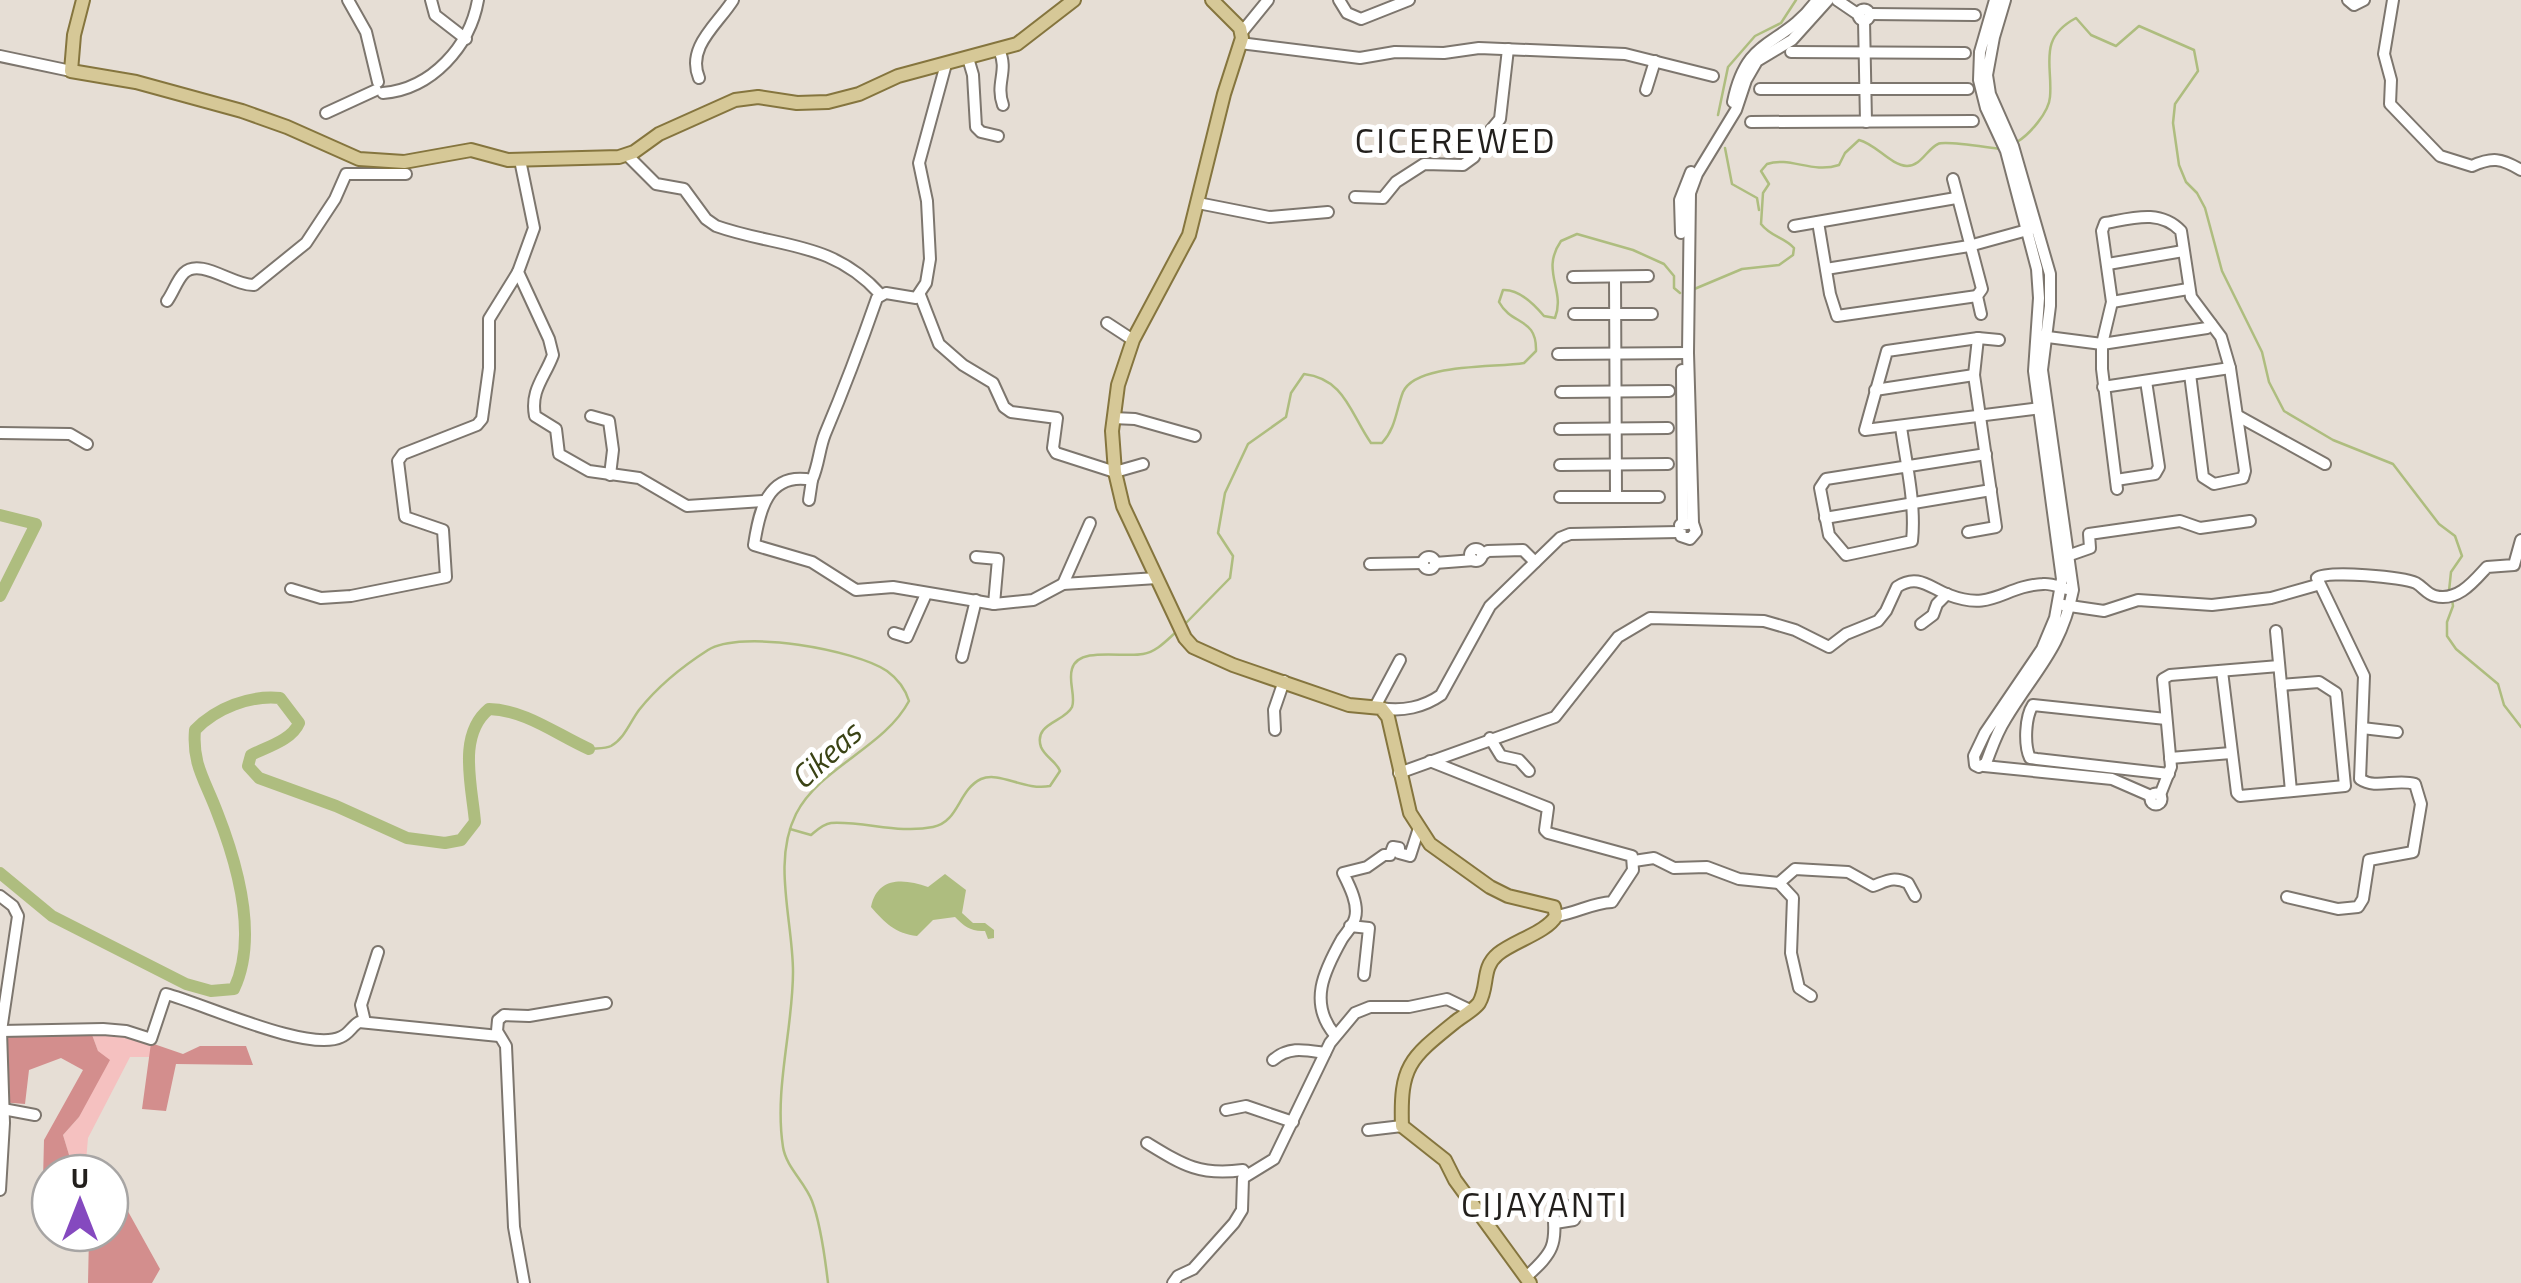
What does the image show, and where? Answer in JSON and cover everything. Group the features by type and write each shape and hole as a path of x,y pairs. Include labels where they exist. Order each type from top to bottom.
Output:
{"main road":[{"path":"83,0 70,71 136,82 242,111 359,158 404,162 471,150 520,160 627,155 659,134 735,100 750,97 797,104 828,102 859,94 898,76 999,50 1022,42 1074,0"},
{"path":"1212,0 1241,37 1181,253 1133,340 1118,385 1113,418 1115,472 1123,506 1185,638 1204,653 1349,705 1378,707 1388,717 1410,812 1430,844 1490,887 1554,908 1556,916 1551,925 1502,950 1488,963 1479,1003 1407,1067 1400,1088 1402,1126 1445,1160 1467,1198 1485,1217 1528,1280"}],"street":[{"path":"348,0 366,32 379,88"},
{"path":"431,0 435,15 466,39"},
{"path":"326,113 379,88 404,88 426,77 452,57 466,39 478,0"},
{"path":"699,78 694,64 700,45 733,0"},
{"path":"1268,0 1241,37 1360,58 1395,52 1444,54 1479,48 1625,54 1713,76"},
{"path":"1339,0 1347,13 1361,19 1409,0"},
{"path":"1400,660 1378,707 1394,711 1429,704 1441,695 1490,606 1560,538 1570,534 1685,526 1686,303 1680,200 1732,104 1738,77 1749,57 1762,45 1788,33 1818,0"},
{"path":"1685,255 1690,192 1736,110 1746,80 1757,61 1792,40 1828,0"},
{"path":"1837,0 1864,11 1975,14"},
{"path":"1852,0 1864,11 1866,122"},
{"path":"1995,0 1978,68 1981,96 2003,133"},
{"path":"2005,0 1994,36 1988,76 1990,94 2052,288 2034,371 2070,555 2064,605 2051,654 2004,722 1984,766 2112,779 2156,796 2169,774 2170,758 2162,680 2170,675 2279,666"},
{"path":"2348,0 2354,4 2364,0"},
{"path":"2394,0 2384,54 2391,80 2390,104 2447,161 2472,166 2497,159 2521,170"},
{"path":"999,50 1004,66 998,90 1004,105"},
{"path":"1355,196 1382,198 1398,180 1427,163 1463,165 1472,160 1500,119 1508,50"},
{"path":"1791,52 1965,53"},
{"path":"0,56 70,71"},
{"path":"968,58 978,130 998,136"},
{"path":"1646,90 1654,60"},
{"path":"946,64 918,163 927,201 930,259 920,295 939,344 993,383 1004,407 1012,412 1056,418 1054,451 1115,472 1144,464"},
{"path":"1760,89 1968,89"},
{"path":"1751,122 1972,121"},
{"path":"627,155 656,184 684,189 716,226 815,250 857,273 880,294 916,298 920,295"},
{"path":"290,589 320,598 351,596 446,577 444,530 404,517 398,460 403,454 482,420 488,319 518,272 534,228 520,160"},
{"path":"167,301 188,269 198,268 244,285 254,284 306,243 346,174 406,174"},
{"path":"1818,222 1837,316 1977,296 1982,289 1953,180"},
{"path":"1794,226 1956,198"},
{"path":"1198,203 1269,217 1328,212"},
{"path":"2146,381 2158,470 2116,484 2103,387 2102,344 2112,302 2103,226 2139,218 2161,217 2179,228 2188,289 2222,337 2230,368 2243,478 2226,483 2208,482 2203,477 2190,374"},
{"path":"1826,268 1970,246 2032,228"},
{"path":"2108,264 2184,251"},
{"path":"518,272 553,355 536,387 534,413 556,429 559,454 584,469 640,478 690,506 763,502 793,478 812,480"},
{"path":"1615,276 1616,497"},
{"path":"1573,277 1648,276"},
{"path":"2112,302 2188,289"},
{"path":"809,500 824,437 880,294"},
{"path":"1977,296 1981,314"},
{"path":"1574,314 1652,314"},
{"path":"1107,323 1133,340"},
{"path":"2042,336 2102,344 2206,328 2211,324"},
{"path":"1999,340 1978,338 1887,351 1865,430 2043,408"},
{"path":"1968,532 1996,527 1974,375 1978,338"},
{"path":"1558,354 1685,353"},
{"path":"2103,387 2230,368"},
{"path":"1875,390 1974,375"},
{"path":"1561,392 1669,391"},
{"path":"2043,408 2062,579 2067,589"},
{"path":"590,416 609,421 610,475"},
{"path":"2238,416 2325,464"},
{"path":"1113,418 1135,419 1194,436"},
{"path":"1901,426 1907,466 1911,503 1912,540 1846,555 1828,535 1821,483 1826,479 1907,466 1986,454"},
{"path":"2242,447 2254,426"},
{"path":"1560,429 1668,428"},
{"path":"0,433 70,434 87,444"},
{"path":"1560,465 1668,464"},
{"path":"1825,518 1991,490"},
{"path":"1560,498 1660,497"},
{"path":"763,502 754,546 812,562 856,590 893,586 994,604 1032,600 1064,584 1157,578"},
{"path":"2070,555 2090,548 2090,534 2180,521 2200,528 2250,521"},
{"path":"1064,584 1090,523"},
{"path":"2287,897 2338,909 2358,907 2370,860 2413,852 2421,804 2418,788 2406,781 2369,784 2360,779 2364,676 2335,612 2317,585 2317,578 2324,574 2348,574 2413,581 2433,596 2451,595 2468,588 2487,567 2514,565 2521,540"},
{"path":"1370,564 1430,563 1478,558 1488,551 1523,550 1530,566"},
{"path":"976,557 999,560 994,604"},
{"path":"1400,773 1562,712 1618,636 1650,618 1764,621 1795,630 1829,647 1846,634 1878,621 1902,583 1925,582 1946,594 1986,602 2028,586 2044,584 2067,589"},
{"path":"2064,605 2104,611 2138,600 2212,605 2271,598 2317,585"},
{"path":"894,633 908,637 926,594"},
{"path":"1921,624 1946,594"},
{"path":"962,657 976,600"},
{"path":"2276,631 2291,791"},
{"path":"2222,671 2240,796 2345,786 2337,696 2314,682 2282,685"},
{"path":"1275,730 1274,710 1284,681"},
{"path":"2166,719 2033,706 2028,712 2026,750 2030,758 2169,774"},
{"path":"2362,728 2397,732"},
{"path":"1490,738 1501,756 1519,760 1529,771"},
{"path":"2170,758 2231,753"},
{"path":"1428,760 1548,808 1546,832 1628,854 1634,860"},
{"path":"1335,1035 1325,1023 1320,1003 1326,972 1355,919 1355,907 1343,873 1390,855 1393,846 1410,856 1420,828"},
{"path":"1634,860 1654,858 1674,868 1706,867 1739,880 1779,883 1793,898 1792,960 1799,988 1811,996"},
{"path":"1556,916 1578,912 1589,904 1612,902 1633,870 1634,860"},
{"path":"1779,883 1795,869 1848,872 1873,886 1890,878 1904,881 1914,896"},
{"path":"0,896 18,916 2,1031 0,1190"},
{"path":"1350,926 1369,928 1364,975"},
{"path":"366,1022 361,1005 378,952"},
{"path":"2,1031 119,1030 151,1039 166,994 258,1028 321,1038 341,1037 356,1023 366,1022 499,1036"},
{"path":"1246,1174 1258,1172 1274,1159 1335,1035 1361,1009 1410,1007 1447,999 1470,1010"},
{"path":"524,1283 514,1227 506,1046 497,1025 500,1016 529,1016 606,1003"},
{"path":"1273,1060 1286,1051 1325,1053"},
{"path":"1226,1110 1253,1107 1292,1122"},
{"path":"3,1110 35,1115"},
{"path":"1368,1130 1402,1126"},
{"path":"1148,1142 1201,1172 1243,1170 1246,1174"},
{"path":"1173,1283 1193,1269 1234,1223 1242,1210 1246,1174"},
{"path":"1528,1280 1550,1255 1555,1224 1553,1208 1565,1205"},
{"path":"1555,1224 1574,1220"}],"shaded area":[{"path":"945,874 966,890 962,913 973,923 985,923 994,930 994,938 988,939 985,931 968,928 955,917 933,920 917,936 910,935 891,926 871,907 885,885 901,881 928,887"},
{"path":"5,1032 91,1032 98,1051 110,1060 79,1117 63,1135 68,1153 44,1153 44,1140 83,1070 61,1058 29,1070 25,1104 0,1102"},
{"path":"91,1032 123,1034 151,1043 151,1057 130,1057 88,1138 87,1153 68,1153 63,1135 79,1117 98,1051"},
{"path":"151,1043 183,1054 200,1046 246,1046 253,1065 176,1064 166,1111 142,1109"},
{"path":"130,1215 160,1269 152,1283 88,1283 89,1253 130,1253"}],"waterway":[{"path":"1718,115 1728,67 1755,36 1781,23 1796,0"},
{"path":"2017,142 2046,109 2050,97 2051,44 2064,26 2076,18 2091,35 2116,46 2139,26 2194,50 2198,71 2175,104 2173,123 2179,165 2205,208 2222,271 2262,352 2269,382 2284,411 2333,440 2393,464 2439,524 2455,536 2462,556 2451,572 2449,591"},
{"path":"1692,290 1742,269 1779,265 1793,255 1794,248 1761,224 1763,193 1769,184 1761,171 1767,164 1784,162 1820,168 1839,165 1859,140 1907,166 1942,143 2001,149"},
{"path":"1725,148 1732,184 1757,198 1759,210"},
{"path":"1185,624 1230,578 1233,556 1218,533 1225,493 1248,444 1286,417 1291,393 1304,374 1318,377 1338,390 1371,443 1382,443 1393,425 1403,392 1411,383 1440,371 1524,363 1536,351 1532,332 1499,302 1503,290 1515,292 1544,316 1555,318 1558,298 1553,262 1561,241 1577,234 1633,250 1664,264 1680,293"},
{"path":"0,515 36,524 0,596"},
{"path":"2452,599 2447,636 2456,649 2498,684 2504,705 2521,727"},
{"path":"790,829 811,835 831,823 907,829 933,827 948,819 967,790 981,779 996,777 1031,786 1050,786 1060,771 1041,747 1041,733 1072,707 1071,674 1076,662 1092,655 1148,653 1175,633"},
{"name":"Cikeas","path":"589,749 616,743 663,685 699,656 724,644 771,642 851,656 887,671 905,692 909,701 898,717 807,798 796,814 785,852 793,972 782,1081 783,1147 815,1210 828,1283"},
{"path":"0,873 52,916 186,984 211,991 234,989 245,946 242,900 232,854 197,762 195,742 195,730 213,715 245,701 280,698 299,723 285,738 251,755 248,766 259,778 407,838 445,843 461,840 475,822 470,747 479,720 489,709 528,718 589,749"}],"district":[{"name":"CICEREWED","path":"1456,140"},
{"name":"CIJAYANTI","path":"1545,1204"}]}
